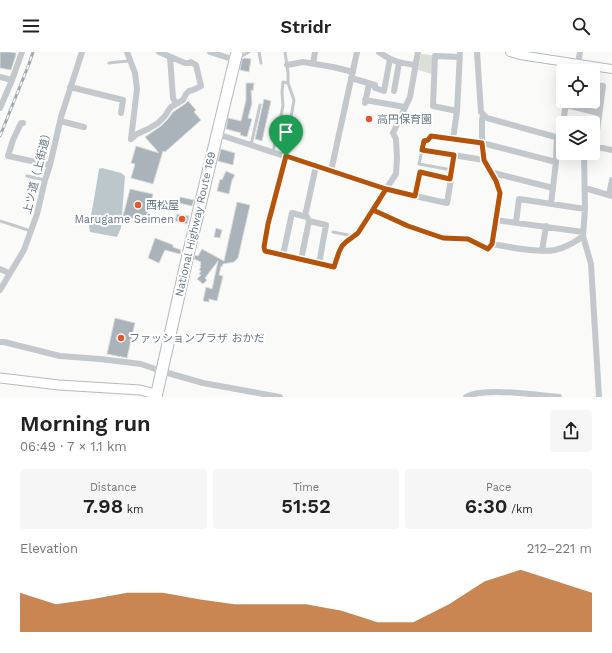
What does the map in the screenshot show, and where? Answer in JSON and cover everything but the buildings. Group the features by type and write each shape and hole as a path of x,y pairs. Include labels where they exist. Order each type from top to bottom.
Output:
{"highway":[{"name":"National Highway Route 169","path":"156,396 236,56"}],"main road":[{"path":"0,378 59,385 140,390 156,396"}],"street":[{"path":"0,106 12,80 20,52"},
{"name":"上ツ道（上街道）","path":"0,290 24,250 37,214 60,121 82,52"},
{"path":"127,52 135,73 137,89 131,139 137,134 158,123 166,116 171,107 182,100 189,91 201,86 196,65 191,62 185,63 159,52"},
{"path":"210,52 236,56"},
{"path":"313,64 315,52"},
{"path":"331,171 357,52"},
{"path":"379,52 390,59 416,65"},
{"path":"286,156 268,224 264,247 265,251 334,267 339,252 346,242 358,233 396,174 397,158 396,139 394,133 410,97 418,52"},
{"path":"373,210 408,226 443,238 468,239 488,249 492,244 500,193 496,181 484,160 482,143 483,115 481,112 477,52"},
{"path":"510,52 565,64"},
{"path":"574,64 580,52"},
{"path":"453,139 457,111 460,55 435,56 433,106 457,111"},
{"path":"170,57 173,98 176,104"},
{"path":"287,65 303,62 333,67 369,84 375,85 375,88 384,91 390,59"},
{"path":"394,91 400,62"},
{"path":"600,69 612,69"},
{"path":"0,77 12,80"},
{"path":"369,84 365,102 405,107"},
{"path":"600,85 603,86 600,107"},
{"path":"70,87 123,100 121,113"},
{"path":"581,108 599,114 600,108"},
{"path":"483,115 487,118 556,137"},
{"path":"60,121 84,127"},
{"path":"23,123 20,123 8,156 50,165"},
{"path":"217,134 386,189 447,203 454,155"},
{"path":"484,160 422,150 424,141 428,140 431,136 482,143 556,162 551,204"},
{"path":"600,147 612,150"},
{"path":"584,160 585,209 583,234 591,264 599,397"},
{"path":"301,260 316,166"},
{"path":"415,196 420,172 450,179"},
{"path":"490,172 553,188"},
{"path":"585,188 610,196 612,180"},
{"path":"516,222 519,199 585,209"},
{"path":"283,255 292,213 326,225 319,264"},
{"path":"496,220 546,226 583,234"},
{"path":"542,251 546,226"},
{"path":"492,244 542,251 556,250 577,241 583,234"},
{"path":"0,268 9,274"},
{"path":"0,342 60,356 141,364 203,383 280,397"},
{"path":"466,397 477,393 504,392 558,397"}],"lane":[{"path":"236,56 249,52"},
{"path":"259,52 261,63"},
{"path":"285,52 288,83 294,100 286,156"},
{"path":"109,64 130,61"},
{"path":"273,152 283,106 283,82 288,83"},
{"path":"251,145 260,105"},
{"path":"422,150 419,164 452,170"},
{"path":"27,176 45,180"},
{"path":"0,221 31,231"},
{"path":"333,232 353,236"}],"shaded area":[{"path":"421,54 432,55 432,74 418,70"},
{"path":"102,168 121,173 125,176 121,228 117,237 90,232 89,226 99,169"}],"railway":[{"path":"0,136 33,52"}],"place":[{"name":"高円保育園","path":"369,119"},
{"name":"西松屋","path":"138,205"},
{"name":"Marugame Seimen","path":"182,219"},
{"name":"ファッションプラザ おかだ","path":"121,338"}],"route":[{"path":"286,156 268,224 264,247 265,251 334,267 342,246 358,233 386,189 415,196 420,172 450,179 454,155 422,150 424,141 428,140 431,136 482,143 484,160 496,181 500,193 492,244 488,249 468,239 443,238 408,226 373,210 386,189 286,156"}]}
